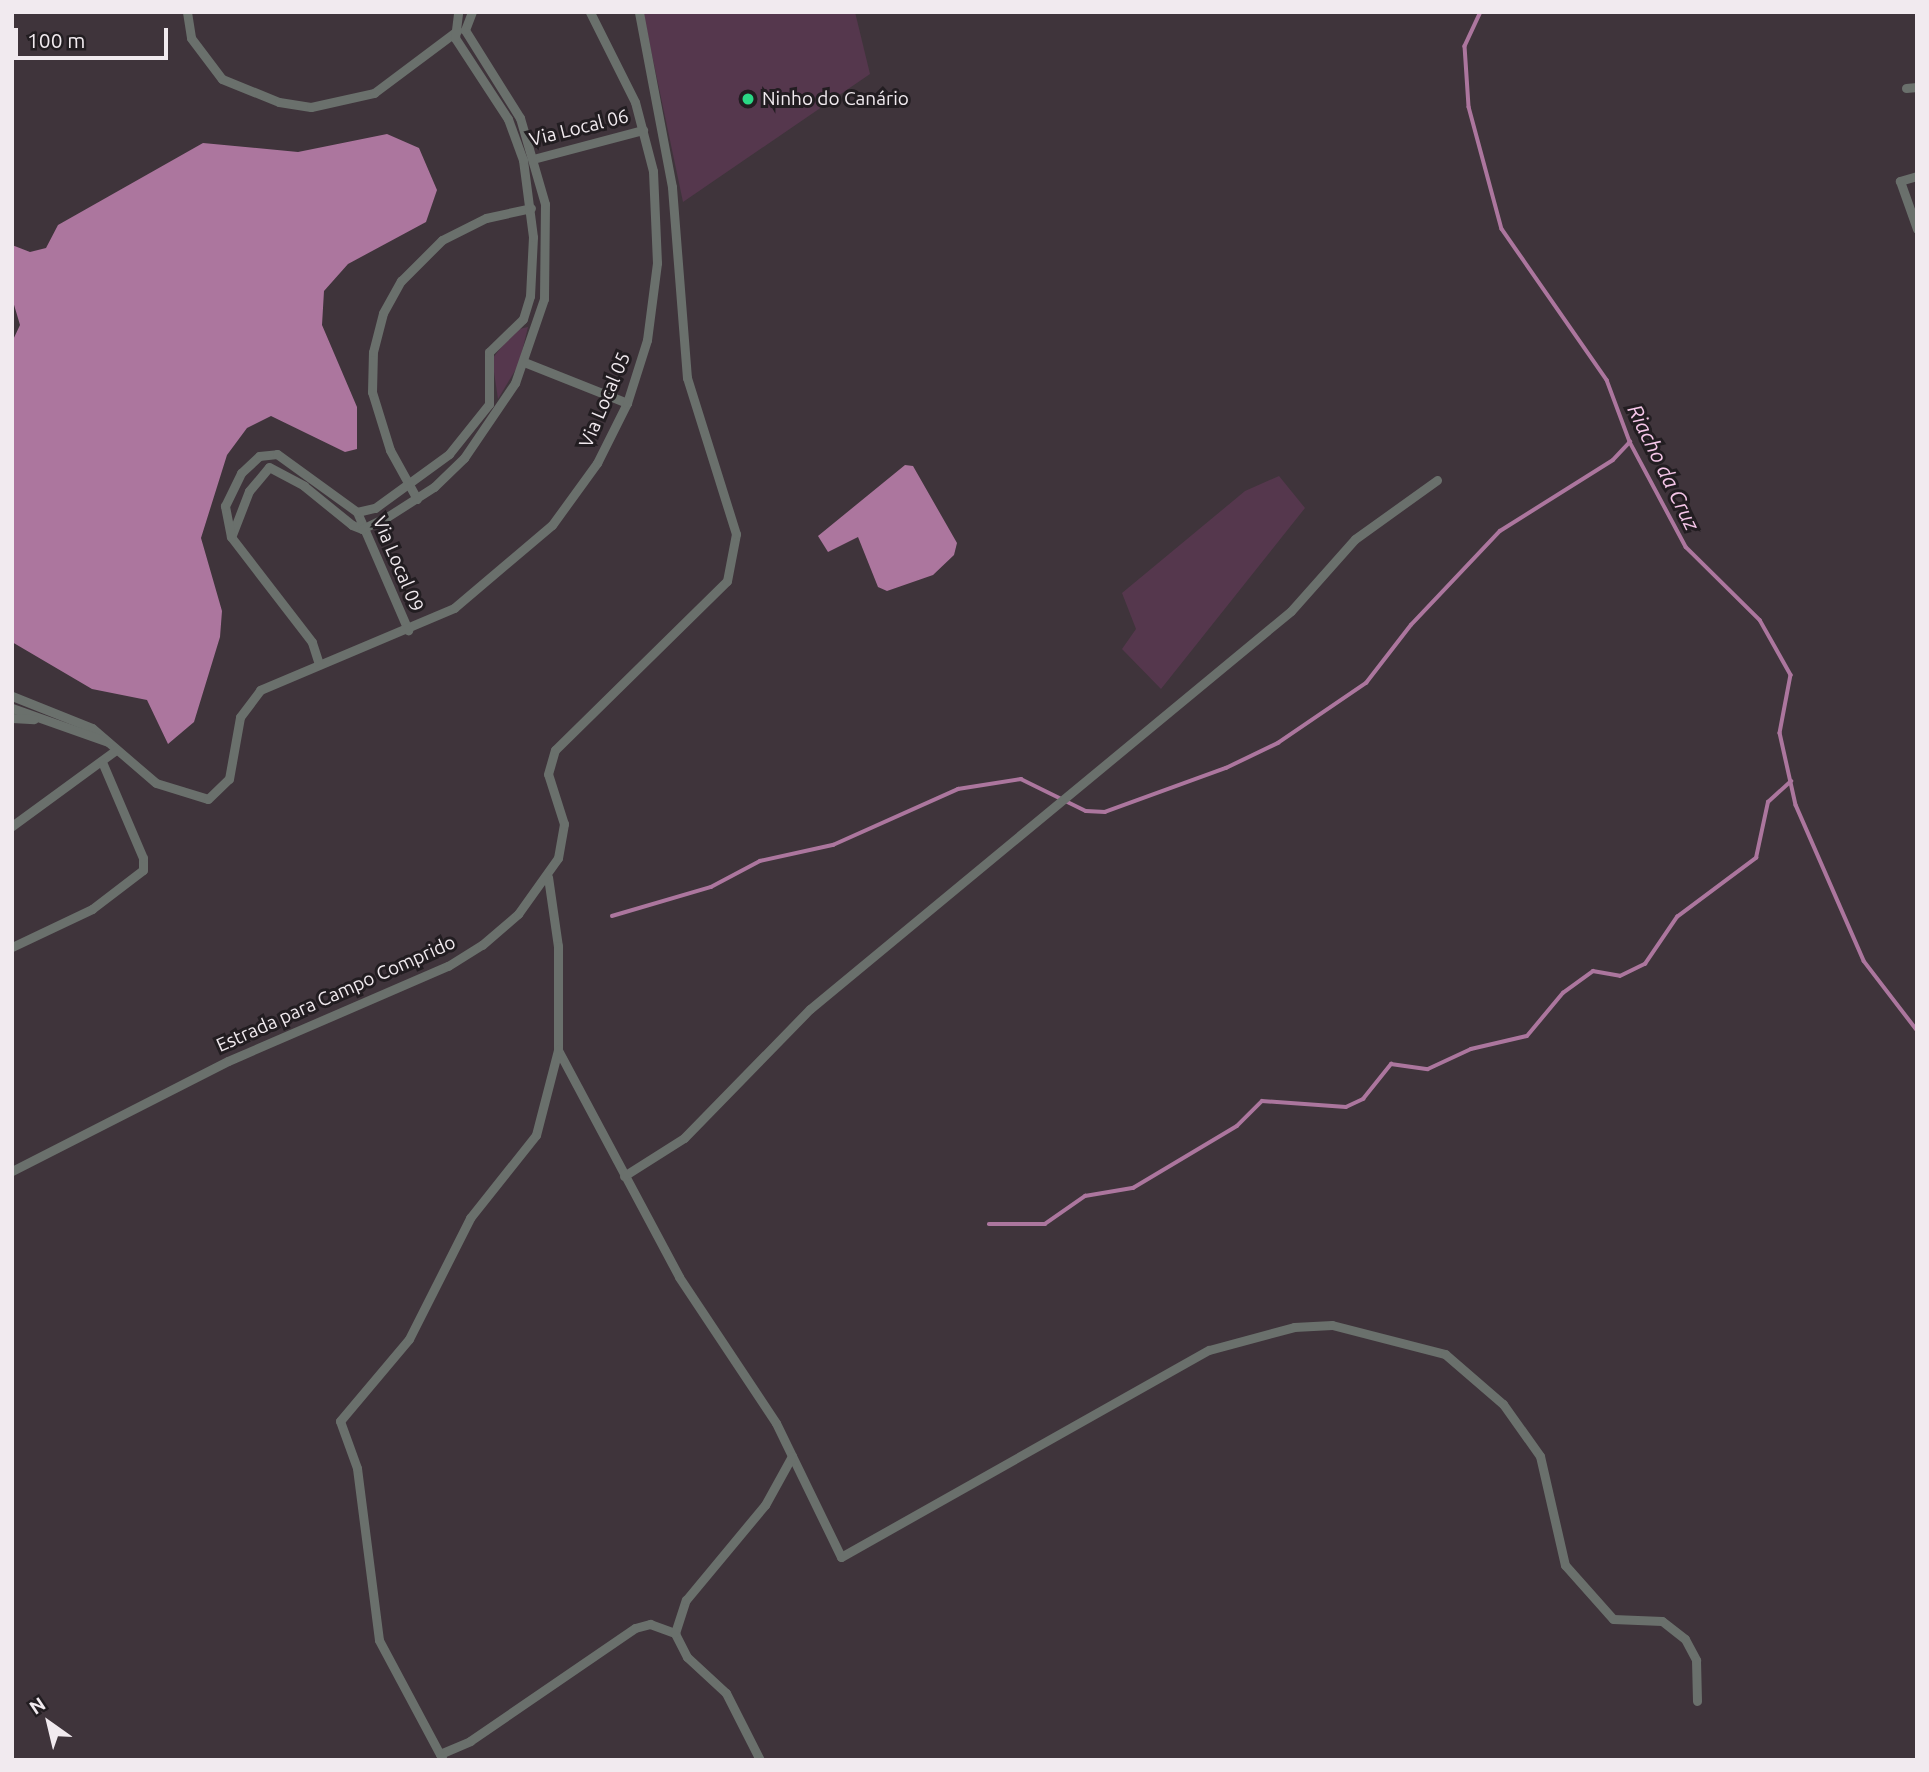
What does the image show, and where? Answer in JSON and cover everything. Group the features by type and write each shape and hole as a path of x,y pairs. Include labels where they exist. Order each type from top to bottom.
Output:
{"street":[{"path":"187,12 191,38 203,58 222,79 251,93 303,106 358,99 404,74 454,31 465,30"},
{"path":"318,661 312,642 232,537 225,506 241,473 259,456 277,454 357,512 409,486 449,454 489,404 489,352 523,319 533,266 531,208 523,160 508,119 454,31 458,12"},
{"path":"465,30 472,12"},
{"name":"Via Local 05","path":"116,750 174,792 216,796 229,779 250,698 318,661 408,630 480,590 543,534 597,463 627,403 647,340 657,263 656,199 643,130 622,72 590,12"},
{"name":"Estrada para Campo Comprido","path":"12,1171 228,1060 448,966 518,914 548,877 564,824 548,786 555,750 727,581 737,548 733,518 687,379 672,187 639,12"},
{"path":"232,537 249,491 262,470 274,469 362,529 417,499 464,457 499,410 524,362 538,323 548,265 536,158 504,85 465,30"},
{"path":"1906,88 1917,87"},
{"name":"Via Local 06","path":"523,160 643,130"},
{"path":"1917,176 1900,181 1917,229"},
{"path":"417,499 390,450 372,392 373,352 383,313 401,281 442,240 486,218 531,208"},
{"path":"523,319 538,323"},
{"path":"524,362 627,403"},
{"path":"489,404 499,410"},
{"path":"274,469 277,454"},
{"path":"624,1176 684,1138 810,1009 1291,611 1355,539 1437,480"},
{"name":"Via Local 09","path":"357,512 362,529 408,630"},
{"path":"12,696 83,723 116,750 12,826"},
{"path":"12,708 34,719 108,743"},
{"path":"12,718 34,719"},
{"path":"12,947 92,909 143,870 143,858 102,762"},
{"path":"548,877 558,946 558,1050 536,1135 470,1218 409,1339 340,1420 357,1468 379,1640 442,1757 470,1741 635,1628 650,1624 675,1633 687,1657 726,1693 760,1760"},
{"path":"558,1050 624,1176 792,1456 841,1557 1209,1350 1314,1324 1426,1349 1464,1366 1530,1435 1546,1476 1565,1565 1613,1619 1662,1621 1685,1639 1696,1660 1697,1701"},
{"path":"675,1633 686,1600 765,1504 792,1456"}],"shaded area":[{"name":"Ninho do Canário","path":"643,12 855,12 870,74 683,202"},
{"path":"387,134 419,148 437,190 426,222 348,264 324,291 322,325 357,407 357,449 345,452 271,416 247,428 227,455 201,538 222,611 220,637 194,722 168,744 147,700 92,689 12,642 12,342 20,325 12,298 12,245 30,252 46,248 58,225 203,143 298,152"},
{"path":"528,327 519,364 498,399 492,359 515,330"},
{"path":"905,465 913,466 957,543 954,555 933,575 887,591 878,587 858,537 828,552 818,536"},
{"path":"1279,476 1305,508 1161,689 1122,649 1136,629 1122,593 1245,491"}],"waterway":[{"name":"Riacho da Cruz","path":"1481,12 1465,46 1469,107 1502,229 1607,380 1630,442 1686,547 1760,620 1791,675 1780,733 1796,805 1864,961 1917,1030"},
{"path":"612,916 711,887 760,861 833,845 958,789 1021,779 1086,811 1105,812 1226,768 1278,743 1366,683 1411,625 1500,531 1613,460 1630,442"},
{"path":"989,1224 1045,1224 1085,1196 1133,1188 1237,1126 1262,1101 1346,1107 1363,1099 1391,1064 1428,1069 1471,1049 1527,1036 1563,993 1593,971 1620,976 1645,964 1677,917 1756,858 1768,802 1791,781"}],"place":[{"name":"Ninho do Canário","path":"748,99"}]}
